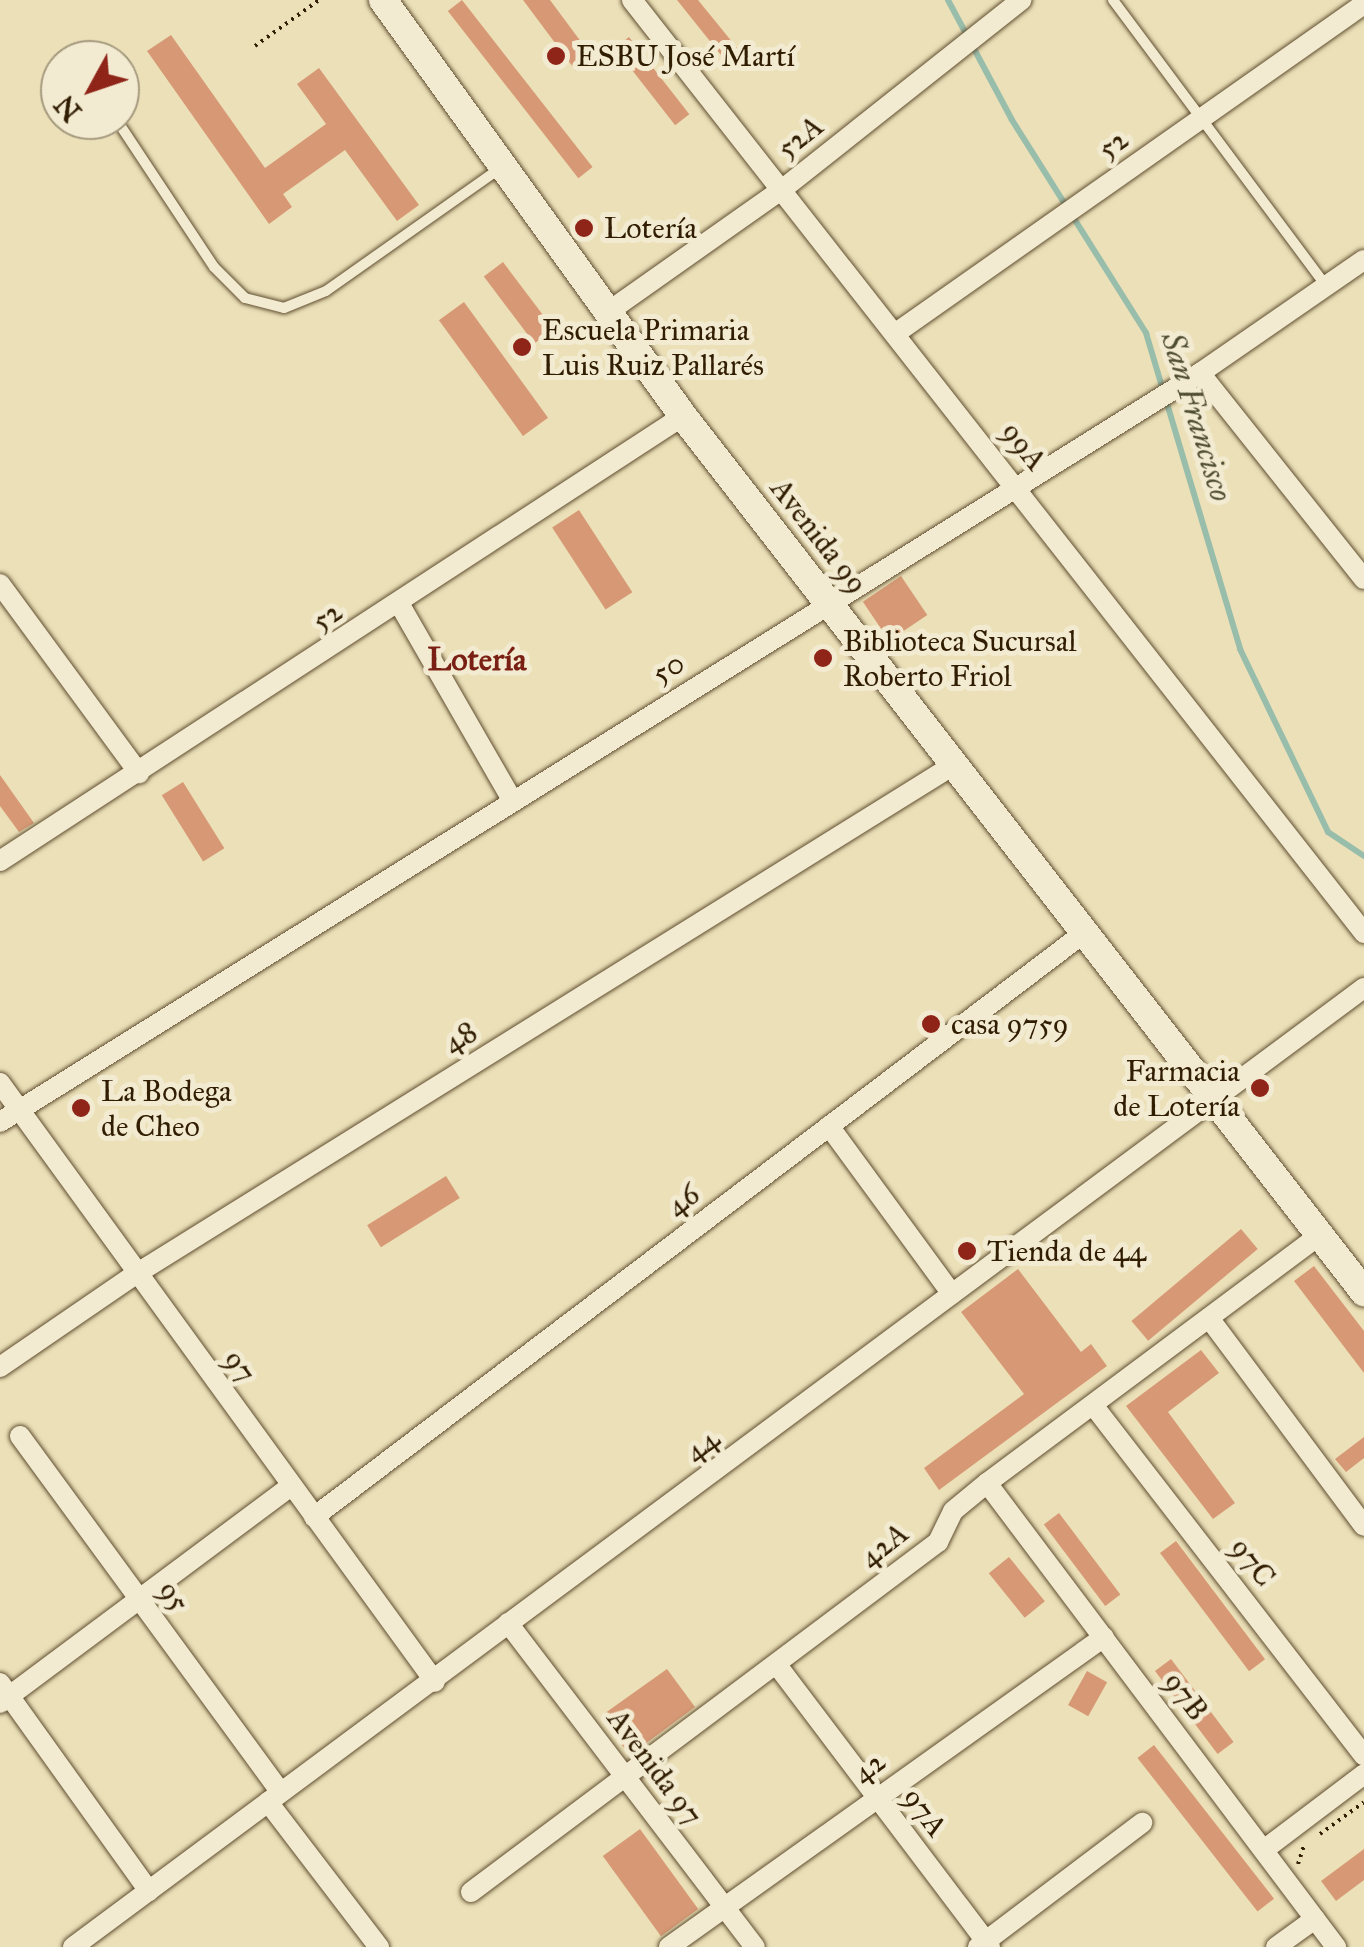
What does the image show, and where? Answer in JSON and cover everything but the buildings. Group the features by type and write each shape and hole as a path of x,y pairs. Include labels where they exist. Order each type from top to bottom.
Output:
{"street":[{"name":"Avenida 99","path":"383,0 684,416 1088,930 1364,1292"},
{"name":"99A","path":"632,0 784,188 1364,933"},
{"name":"52A","path":"608,312 784,188 1021,0"},
{"name":"52","path":"896,333 1364,4"},
{"name":"50","path":"0,1122 1200,373 1364,260"},
{"path":"1200,373 1364,580"},
{"name":"52","path":"0,861 400,605 684,416"},
{"path":"0,584 139,773"},
{"path":"400,605 512,800"},
{"name":"48","path":"0,1368 136,1274 955,764"},
{"name":"46","path":"314,1517 1088,930"},
{"name":"44","path":"73,1947 1364,988"},
{"name":"97","path":"0,1083 434,1682"},
{"path":"829,1126 952,1294"},
{"name":"42A","path":"471,1892 938,1542 953,1512 987,1483 1320,1234"},
{"path":"1209,1318 1364,1526"},
{"name":"97C","path":"1093,1405 1364,1756"},
{"name":"95","path":"20,1436 140,1600 379,1947"},
{"name":"97B","path":"987,1483 1336,1947"},
{"path":"150,1891 3,1694 140,1600 291,1486"},
{"name":"Avenida 97","path":"508,1623 755,1947"},
{"name":"42","path":"669,1947 1104,1637"},
{"name":"97A","path":"777,1665 984,1945"},
{"path":"1265,1848 1364,1774"},
{"path":"984,1945 1142,1823"},
{"path":"1276,1947 1315,1918"}],"lane":[{"path":"1113,0 1326,287"},
{"path":"130,140 214,267 245,298 284,308 326,290 503,166"}],"path":[{"path":"255,46 320,0"},
{"path":"1300,1877 1303,1846 1364,1802"}],"waterway":[{"name":"San Francisco","path":"948,0 1012,120 1146,333 1240,649 1328,832 1364,856"}],"place":[{"name":"ESBU José Martí","path":"556,56"},
{"name":"Lotería","path":"584,228"},
{"name":"Escuela Primaria Luis Ruiz Pallarés","path":"522,347"},
{"name":"Biblioteca Sucursal Roberto Friol","path":"823,658"},
{"name":"casa 9759","path":"931,1024"},
{"name":"Farmacia de Lotería","path":"1260,1088"},
{"name":"La Bodega de Cheo","path":"81,1108"},
{"name":"Tienda de 44","path":"967,1251"}],"district":[{"name":"Lotería","path":"477,660"}]}
